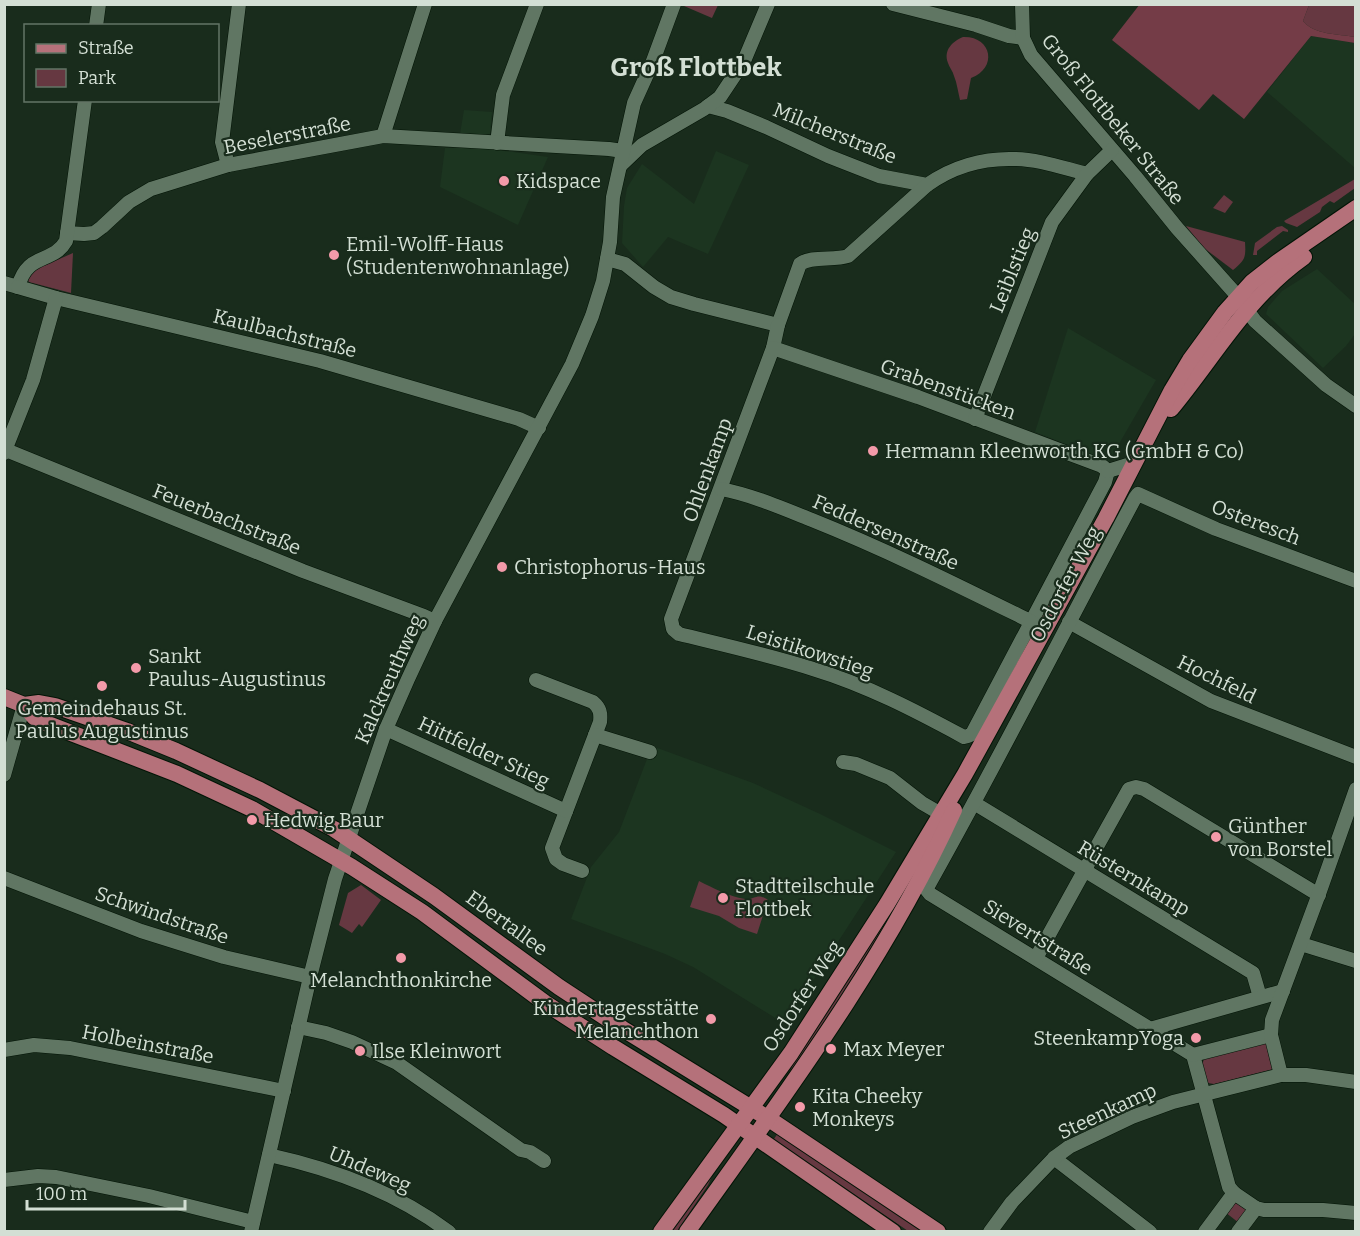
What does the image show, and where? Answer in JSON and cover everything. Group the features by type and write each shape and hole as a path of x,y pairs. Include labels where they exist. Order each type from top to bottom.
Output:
{"main road":[{"path":"1242,303 1257,278 1356,208"},
{"path":"1242,303 1356,220"},
{"name":"Osdorfer Weg","path":"661,1232 791,1053 887,904 965,774 1106,518 1172,390 1225,312 1242,303"},
{"name":"Ebertallee","path":"4,697 24,705 34,717 48,724 188,779 252,809 341,861 422,912 545,1003 691,1094 893,1232"},
{"name":"Ebertallee","path":"24,705 39,703 55,706 127,731 260,790 334,829 434,896 578,999 751,1107 938,1232"},
{"name":"Osdorfer Weg","path":"687,1232 769,1119 872,961 907,901 957,804 965,774"}],"street":[{"path":"96,24 99,4"},
{"path":"228,165 222,142 239,4"},
{"path":"383,136 425,4"},
{"path":"497,143 503,95 537,4"},
{"name":"Kalckreuthweg","path":"252,1227 310,977 333,889 386,729 435,621 582,343 608,259 613,197 636,98 653,61 674,4"},
{"path":"620,166 633,152 652,138 708,106 725,91 751,47 768,4"},
{"name":"Groß Flottbeker Straße","path":"893,4 1023,38 1031,55 1269,335 1326,385 1356,406"},
{"path":"1022,4 1023,38"},
{"path":"11,285 32,263 57,251 66,241 85,102"},
{"name":"Milcherstraße","path":"708,106 766,126 828,156 879,176 927,185"},
{"path":"630,121 638,131 652,138"},
{"name":"Beselerstraße","path":"67,233 94,233 129,202 151,189 228,165 383,136 609,148 623,151"},
{"name":"Leiblstieg","path":"975,419 1049,230 1057,215 1087,174 1112,150"},
{"path":"927,185 956,168 1015,158 1087,174"},
{"name":"Ohlenkamp","path":"673,629 671,619 773,348 778,325 799,266 806,260 838,259 848,256 927,185"},
{"path":"608,259 629,267 654,288 671,297 778,325"},
{"name":"Kaulbachstraße","path":"11,285 56,298 320,361 519,419 539,428"},
{"path":"5,452 33,380 56,298"},
{"name":"Grabenstücken","path":"773,348 918,397 1102,466 1108,471"},
{"name":"Feuerbachstraße","path":"5,452 435,621"},
{"path":"1108,471 1134,463"},
{"name":"Osdorfer Weg","path":"964,737 972,734 1105,482 1108,471"},
{"name":"Feddersenstraße","path":"721,489 744,494 849,535 1032,622"},
{"name":"Osdorfer Weg","path":"927,890 1135,498 1138,495 1143,496"},
{"name":"Osteresch","path":"1143,496 1216,529 1356,581"},
{"name":"Hochfeld","path":"1069,622 1211,701 1356,757"},
{"name":"Leistikowstieg","path":"673,629 679,634 815,669 874,692 964,737"},
{"path":"536,680 593,702 598,706 601,714 596,735 552,848 556,858 563,864 582,871"},
{"path":"4,775 24,705"},
{"name":"Hittfelder Stieg","path":"386,729 566,811"},
{"path":"596,735 650,752"},
{"path":"843,762 856,764 890,778 940,814"},
{"path":"1035,958 1129,789 1136,787 1144,789 1319,895"},
{"path":"1281,1075 1271,1035 1272,1020 1356,789"},
{"name":"Rüsternkamp","path":"974,803 1088,863 1253,973 1260,997"},
{"name":"Schwindstraße","path":"4,878 141,931 224,957 310,977"},
{"path":"907,901 927,890"},
{"name":"Sievertstraße","path":"927,890 930,894 1193,1055"},
{"path":"1301,944 1356,961"},
{"path":"1150,1029 1283,991"},
{"path":"298,1028 326,1033 352,1042 397,1063 521,1150 530,1152 544,1161"},
{"path":"1271,1035 1193,1055 1229,1187 1256,1208 1263,1210 1323,1210 1356,1213"},
{"name":"Holbeinstraße","path":"4,1050 34,1045 63,1047 284,1091"},
{"name":"Steenkamp","path":"990,1232 1011,1202 1054,1158 1069,1147 1132,1117 1173,1102 1281,1075 1356,1082"},
{"name":"Uhdeweg","path":"269,1155 320,1168 357,1181 422,1213 449,1232"},
{"path":"1054,1158 1150,1232"},
{"path":"4,1180 38,1176 56,1177 139,1194 252,1227"},
{"path":"1205,1232 1234,1193"},
{"path":"1238,1232 1256,1208"}],"shaded area":[{"path":"1140,4 1309,5 1303,21 1308,26 1320,31 1355,37 1355,43 1311,36 1244,119 1213,94 1199,110 1112,40"},
{"path":"1311,36 1355,43 1355,168 1267,92"},
{"path":"464,110 492,112 490,134 482,136 460,134"},
{"path":"477,147 548,157 518,225 440,187 445,148"},
{"path":"716,151 749,165 708,254 668,237 643,267 622,243 627,188 642,164 694,204"},
{"path":"1317,269 1355,304 1355,334 1323,368 1266,314 1268,307 1282,291"},
{"path":"1068,328 1156,380 1109,461 1035,432"},
{"name":"Stadtteilschule Flottbek","path":"652,746 753,783 896,852 785,1024 693,967 665,954 571,919 591,867 619,832"}],"green space":[{"path":"684,4 718,5 712,18"},
{"path":"1309,5 1355,5 1355,37 1320,31 1308,26 1303,21"},
{"path":"963,37 973,38 980,42 988,53 988,60 980,73 971,78 967,99 960,100 947,54 953,44"},
{"path":"1355,179 1355,188 1334,203 1330,201 1322,207 1320,212 1297,227 1284,221"},
{"path":"1224,195 1233,202 1225,213 1213,208"},
{"path":"1186,226 1245,242 1245,255 1242,261 1233,270 1204,248"},
{"path":"1282,226 1288,232 1283,231 1257,251 1257,255 1253,255 1255,243 1277,227"},
{"path":"73,253 71,293 29,282 32,271"},
{"path":"699,881 739,898 761,897 768,900 757,934 739,928 719,916 690,907"},
{"path":"361,885 381,900 362,927 359,924 352,933 339,925 348,893"},
{"path":"890,910 893,912 827,1022 775,1094 790,1072 794,1061"},
{"path":"1266,1042 1273,1069 1214,1084 1208,1083 1202,1065 1204,1059"},
{"path":"778,1133 924,1231 908,1231 792,1152 772,1142"},
{"path":"715,1170 708,1185 677,1231 666,1232"},
{"path":"1235,1202 1245,1207 1239,1223 1225,1212"}],"place":[{"name":"Kidspace","path":"504,181"},
{"name":"Emil-Wolff-Haus (Studentenwohnanlage)","path":"334,255"},
{"name":"Hermann Kleenworth KG (GmbH & Co)","path":"873,451"},
{"name":"Christophorus-Haus","path":"502,567"},
{"name":"Sankt Paulus-Augustinus","path":"136,668"},
{"name":"Gemeindehaus St. Paulus Augustinus","path":"102,686"},
{"name":"Hedwig Baur","path":"252,820"},
{"name":"Günther von Borstel","path":"1216,837"},
{"name":"Stadtteilschule Flottbek","path":"723,898"},
{"name":"Melanchthonkirche","path":"401,958"},
{"name":"Kindertagesstätte Melanchthon","path":"711,1019"},
{"name":"SteenkampYoga","path":"1196,1038"},
{"name":"Max Meyer","path":"831,1049"},
{"name":"Ilse Kleinwort","path":"360,1051"},
{"name":"Kita Cheeky Monkeys","path":"800,1107"}],"district":[{"name":"Groß Flottbek","path":"696,67"}]}
